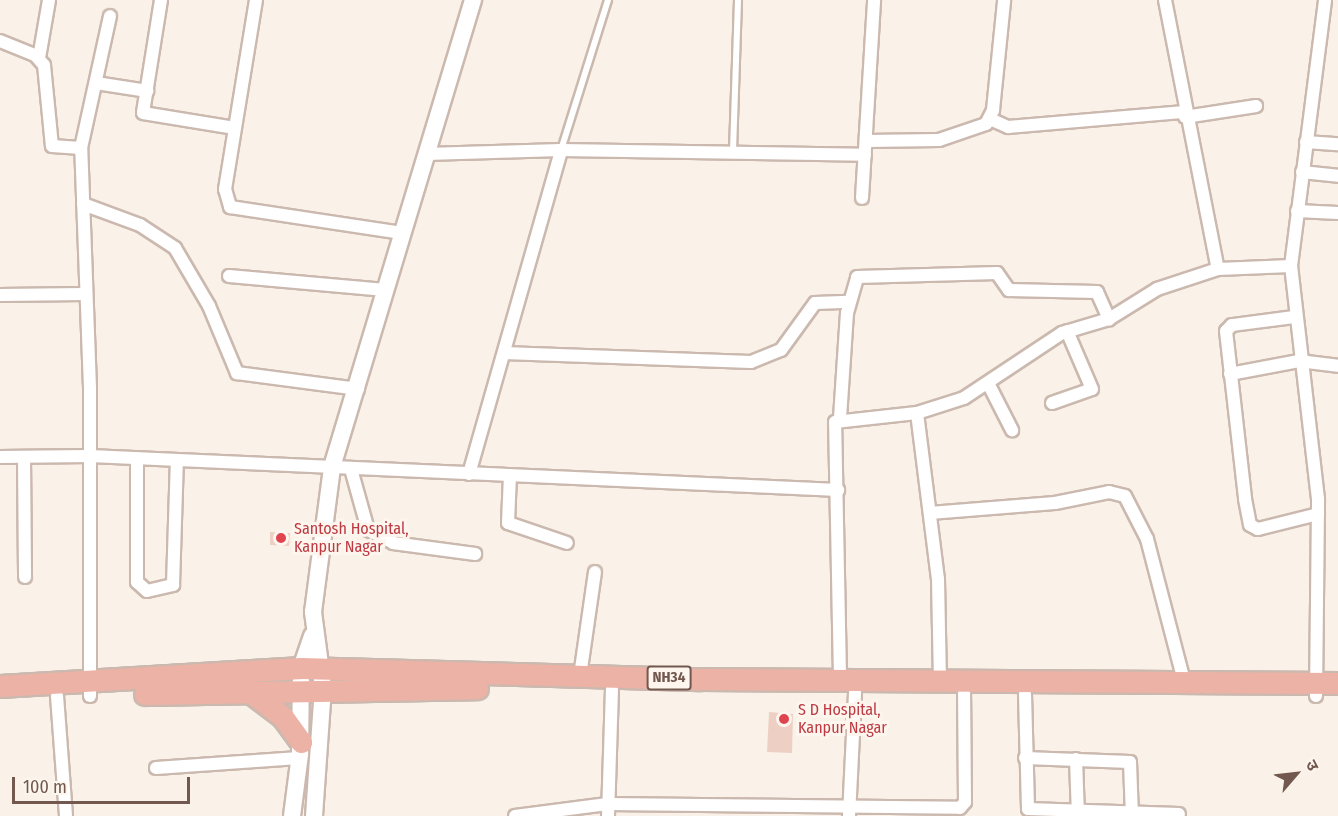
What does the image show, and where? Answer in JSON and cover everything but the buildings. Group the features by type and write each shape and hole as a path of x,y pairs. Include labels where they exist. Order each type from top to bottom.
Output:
{"highway":[{"name":"NH34","path":"0,698 57,696 90,690 311,678 580,676 848,685 964,693 1025,694 1316,689 1338,683"},
{"name":"NH34","path":"0,686 90,690 246,689 311,678 612,689 940,681 1316,689 1338,696"},
{"path":"246,689 283,717 300,750"}],"street":[{"path":"49,0 39,58 46,73 49,140 57,148 81,148"},
{"path":"161,0 143,113 235,128"},
{"path":"256,0 225,189 230,207 402,233"},
{"path":"314,816 312,636 332,467 358,389 385,290 473,0"},
{"path":"862,198 874,0"},
{"path":"1164,0 1185,114 1218,269"},
{"path":"1316,689 1318,514 1294,316 1291,266 1325,0"},
{"path":"866,141 939,140 980,128 990,119 1004,1"},
{"path":"90,690 90,456 81,148 110,16"},
{"path":"0,41 39,58"},
{"path":"96,83 147,91"},
{"path":"990,119 1008,127 1185,114 1256,106"},
{"path":"1306,142 1338,144"},
{"path":"426,154 561,150 733,151 865,155"},
{"path":"469,474 561,150"},
{"path":"1302,172 1338,176"},
{"path":"83,204 140,225 175,248 209,306 237,373 358,389"},
{"path":"1297,211 1338,213"},
{"path":"840,418 917,413 989,385 1067,331 1109,319 1138,297 1218,269 1291,266"},
{"path":"849,811 848,685 833,426 840,418 849,302 857,277 997,273 1009,290 1097,292 1109,319"},
{"path":"229,276 385,290"},
{"path":"0,296 84,294"},
{"path":"504,353 751,362 781,350 814,303 849,302"},
{"path":"1294,316 1230,326 1230,374 1250,525 1262,528 1318,514"},
{"path":"1052,403 1092,389 1067,331"},
{"path":"1230,374 1299,361 1338,366"},
{"path":"989,385 1012,430"},
{"path":"917,413 938,579 940,681"},
{"path":"0,457 90,456 838,490"},
{"path":"24,457 25,577"},
{"path":"137,458 137,582 147,591 173,585 177,460"},
{"path":"351,469 368,530 393,543 475,554"},
{"path":"510,475 508,523 567,543"},
{"path":"930,513 1054,503 1109,492 1125,496 1147,539 1185,685"},
{"path":"580,676 595,572"},
{"path":"292,816 311,678"},
{"path":"608,810 612,689"},
{"path":"515,816 608,810 849,811 962,807 964,693"},
{"path":"1025,694 1028,809 1078,814 1179,814"},
{"path":"57,696 66,816"},
{"path":"156,768 300,750"},
{"path":"1025,758 1130,762 1132,815"},
{"path":"1076,759 1078,814"}],"lane":[{"path":"561,150 608,0"},
{"path":"733,151 738,0"}],"place":[{"name":"Santosh Hospital, Kanpur Nagar","path":"281,538"},
{"name":"S D Hospital, Kanpur Nagar","path":"784,719"}]}
